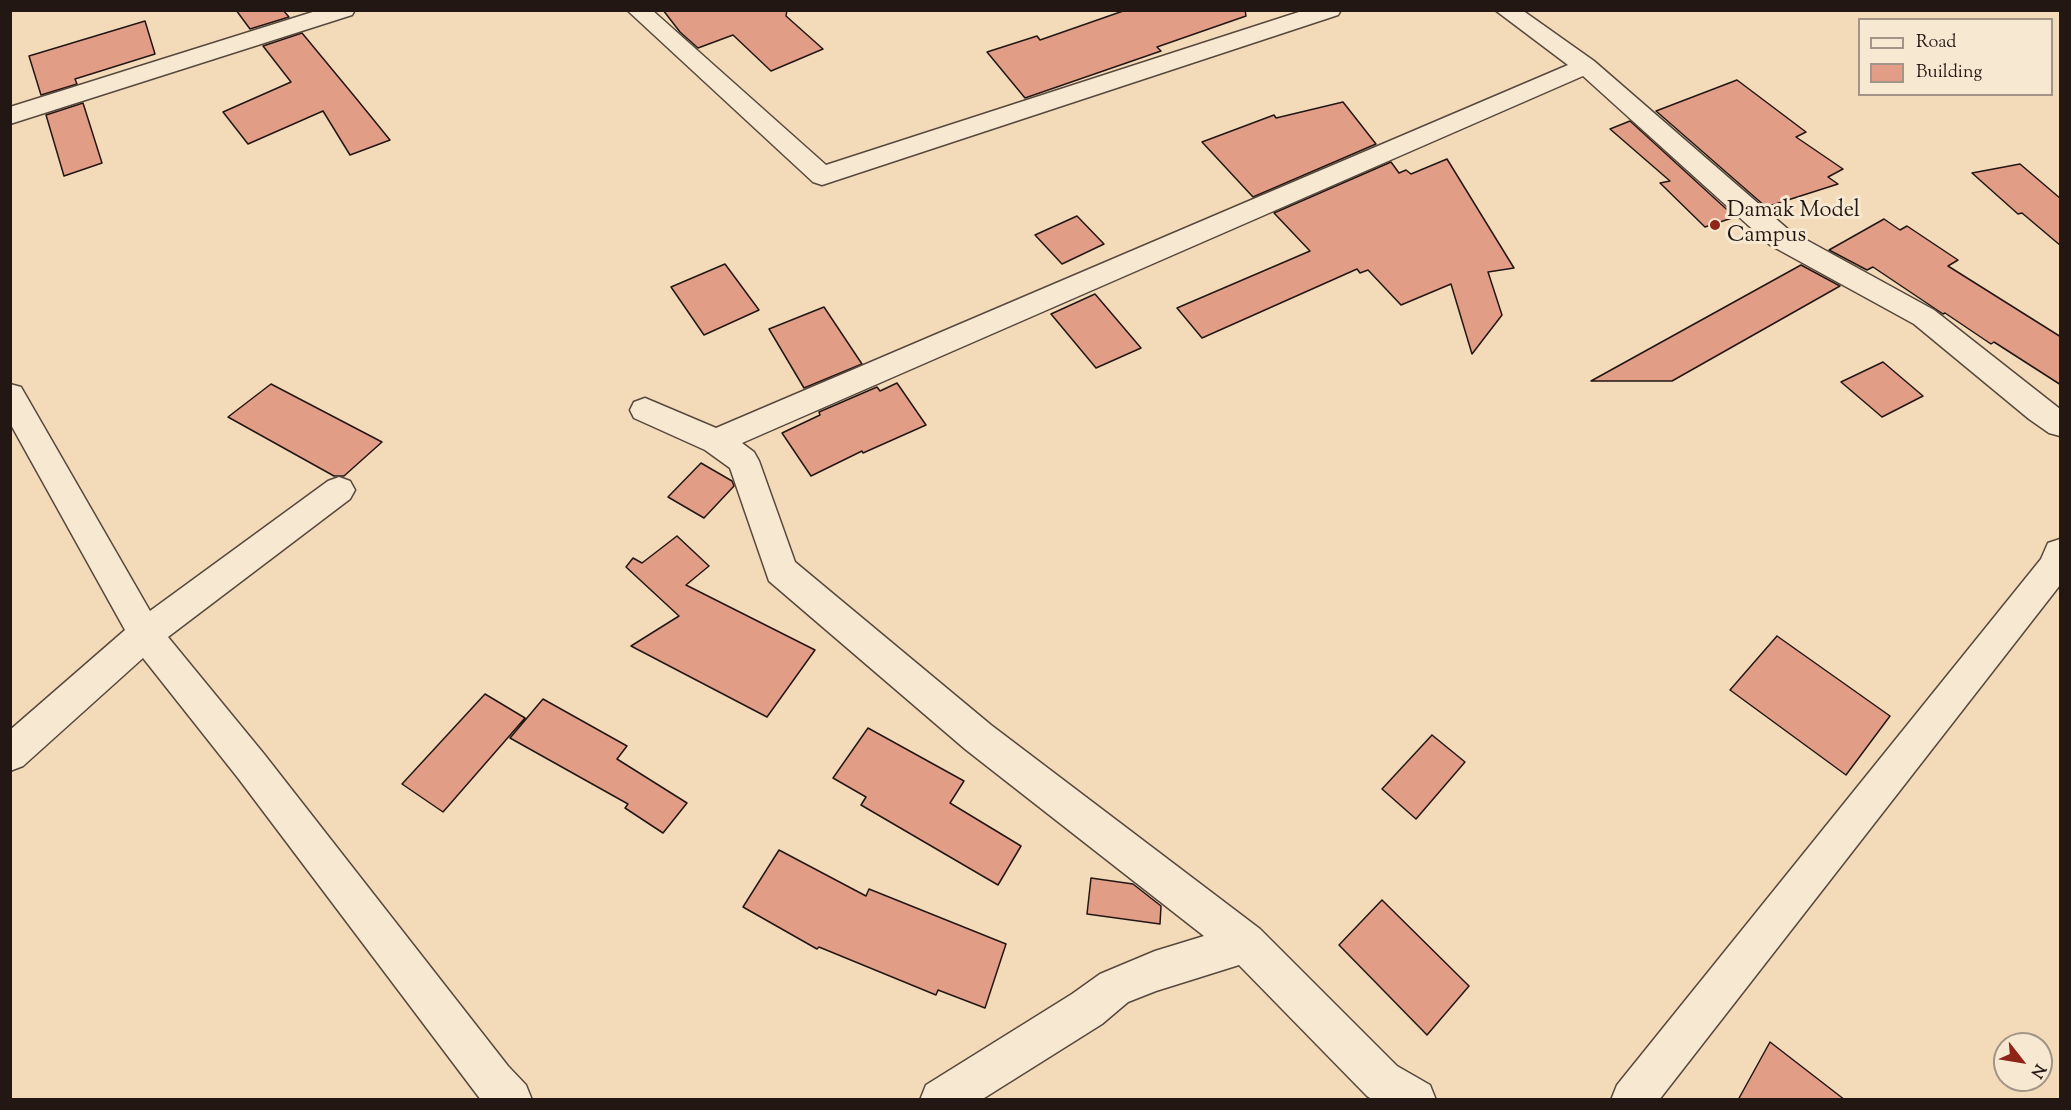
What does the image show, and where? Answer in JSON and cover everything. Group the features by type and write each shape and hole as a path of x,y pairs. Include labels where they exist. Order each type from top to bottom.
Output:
{"street":[{"path":"10,116 344,10"},
{"path":"638,10 822,176 1330,10"},
{"path":"1506,10 1586,66 1780,238 1924,317 2040,411 2061,424"},
{"path":"716,441 1586,66"},
{"path":"10,395 145,634 251,766 493,1081 511,1100"},
{"path":"645,410 716,441 743,461 781,571 978,737 1246,943 1382,1081 1415,1100"},
{"path":"10,753 145,634 339,490"},
{"path":"1632,1100 2056,566 2061,553"},
{"path":"941,1100 1087,1008 1114,988 1155,971 1246,943"}],"building":[{"path":"236,10 283,10 289,17 250,29"},
{"path":"663,10 787,10 786,16 823,49 771,71 733,35 698,48 680,32"},
{"path":"1126,10 1245,10 1246,16 1157,47 1161,51 1025,98 987,52 1037,36 1040,40"},
{"path":"145,21 155,54 75,79 77,84 41,95 29,56"},
{"path":"302,33 390,140 350,155 323,111 248,144 223,112 291,82 263,46"},
{"path":"1737,80 1806,132 1796,137 1843,169 1828,177 1838,184 1766,207 1656,111"},
{"path":"1343,102 1376,144 1253,197 1202,142 1274,115 1276,118"},
{"path":"83,103 102,163 64,176 46,115"},
{"path":"1630,121 1735,217 1705,227 1660,183 1670,181 1610,129"},
{"path":"1447,159 1514,268 1488,272 1502,315 1472,354 1451,284 1401,305 1368,270 1360,273 1357,269 1202,338 1177,308 1310,251 1274,213 1391,162 1399,173 1406,170 1411,174"},
{"path":"2020,164 2061,199 2061,246 2022,213 2018,214 1972,173"},
{"path":"1077,216 1104,244 1062,264 1035,235"},
{"path":"1884,219 1900,230 1907,226 1958,260 1948,266 2061,337 2061,385 1994,342 1991,344 1945,313 1943,314 1873,267 1867,270 1829,250"},
{"path":"725,264 759,310 704,335 671,287"},
{"path":"1801,265 1840,286 1672,381 1591,381"},
{"path":"1095,294 1141,348 1096,368 1051,314"},
{"path":"824,307 862,364 804,388 769,329"},
{"path":"1883,362 1923,396 1882,417 1841,382"},
{"path":"897,383 926,425 863,453 862,451 811,476 782,433 820,415 819,412 877,387 880,391"},
{"path":"271,384 382,442 344,476 334,476 228,417"},
{"path":"701,463 732,481 734,486 704,518 668,497"},
{"path":"677,536 709,566 686,585 815,650 767,717 631,646 679,616 626,567 633,558 642,563"},
{"path":"1777,636 1890,716 1846,775 1730,690"},
{"path":"485,694 525,718 443,812 402,784"},
{"path":"543,699 627,746 617,759 687,803 663,833 625,808 628,804 510,738"},
{"path":"868,728 964,781 950,803 1021,846 998,885 861,805 866,797 833,778"},
{"path":"1432,735 1465,762 1416,819 1382,789"},
{"path":"779,850 866,896 869,889 1006,944 985,1008 938,990 936,995 819,947 817,949 743,907"},
{"path":"1091,878 1133,884 1161,906 1160,924 1087,914"},
{"path":"1382,900 1469,986 1427,1035 1339,945"},
{"path":"1770,1042 1845,1100 1738,1100"}],"place":[{"name":"Damak Model Campus","path":"1715,225"}]}
